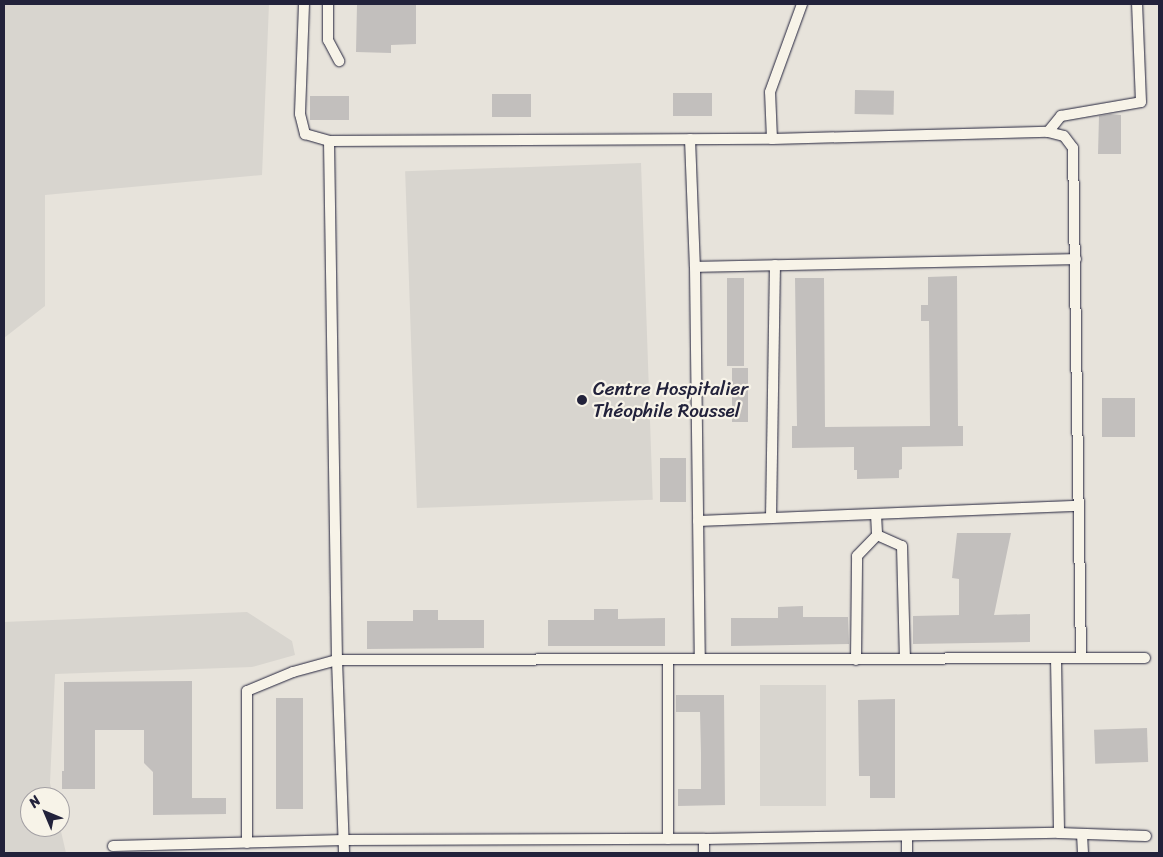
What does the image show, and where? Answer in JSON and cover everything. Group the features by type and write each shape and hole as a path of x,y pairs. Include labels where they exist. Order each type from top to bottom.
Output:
{"lane":[{"path":"304,4 300,114 306,134 329,141 772,139 1048,132 1064,136 1073,148 1081,657"},
{"path":"328,4 328,40 339,61"},
{"path":"772,139 770,92 802,4"},
{"path":"1048,132 1061,116 1141,102 1137,4"},
{"path":"690,139 695,267 700,659"},
{"path":"329,141 337,660 344,853"},
{"path":"695,267 1076,259"},
{"path":"771,518 775,265"},
{"path":"698,521 1079,506"},
{"path":"856,660 857,556 877,534 876,514"},
{"path":"877,534 902,546 905,659"},
{"path":"1056,658 1059,833"},
{"path":"247,843 247,691 293,672 337,660 1145,658"},
{"path":"668,660 668,840"},
{"path":"113,846 344,840 668,840 1059,833 1146,836"},
{"path":"1082,834 1083,853"},
{"path":"907,836 907,853"},
{"path":"704,839 704,853"}],"shaded area":[{"name":"Centre Hospitalier Théophile Roussel","path":"4,4 1159,4 1159,853 4,853"},
{"path":"4,4 269,4 262,175 45,195 45,306 4,338"},
{"path":"641,163 653,500 417,508 405,171"},
{"path":"247,612 292,641 295,655 252,667 55,674 51,787 20,787 20,837 62,837 66,853 4,853 4,622"},
{"path":"760,685 826,685 826,806 760,806"}],"building":[{"path":"357,4 416,4 416,44 391,45 391,53 356,52"},
{"path":"855,90 894,91 894,115 855,114"},
{"path":"673,93 712,93 712,116 673,116"},
{"path":"492,94 531,94 531,117 492,117"},
{"path":"310,96 349,96 349,120 310,120"},
{"path":"1121,115 1121,154 1098,154 1099,116"},
{"path":"957,276 958,426 963,426 963,446 902,447 902,469 899,470 899,478 857,479 857,470 854,470 854,447 792,448 792,426 797,426 795,278 824,278 825,427 930,426 929,321 921,321 921,305 928,305 928,277"},
{"path":"727,278 744,278 744,366 727,366"},
{"path":"732,368 748,368 748,422 732,422"},
{"path":"1102,398 1135,398 1135,437 1102,437"},
{"path":"660,458 686,458 686,502 660,502"},
{"path":"957,533 1011,533 994,615 1030,614 1030,642 913,644 913,616 959,615 959,579 952,578"},
{"path":"803,606 803,617 848,617 849,644 731,646 731,618 778,618 778,607"},
{"path":"594,609 618,609 618,619 665,618 665,646 548,646 548,620 594,620"},
{"path":"413,610 438,610 438,620 484,620 484,648 367,649 367,621 413,621"},
{"path":"192,681 192,798 226,798 226,814 153,815 153,772 144,763 144,730 95,730 95,789 70,789 70,787 62,787 62,771 64,771 64,682"},
{"path":"676,695 724,695 725,805 678,806 678,789 701,789 701,753 700,712 676,712"},
{"path":"276,698 303,698 303,809 276,809"},
{"path":"895,699 895,798 870,798 870,776 859,776 858,700"},
{"path":"1147,728 1148,762 1095,764 1094,730"}],"place":[{"name":"Centre Hospitalier Théophile Roussel","path":"582,400"}]}
